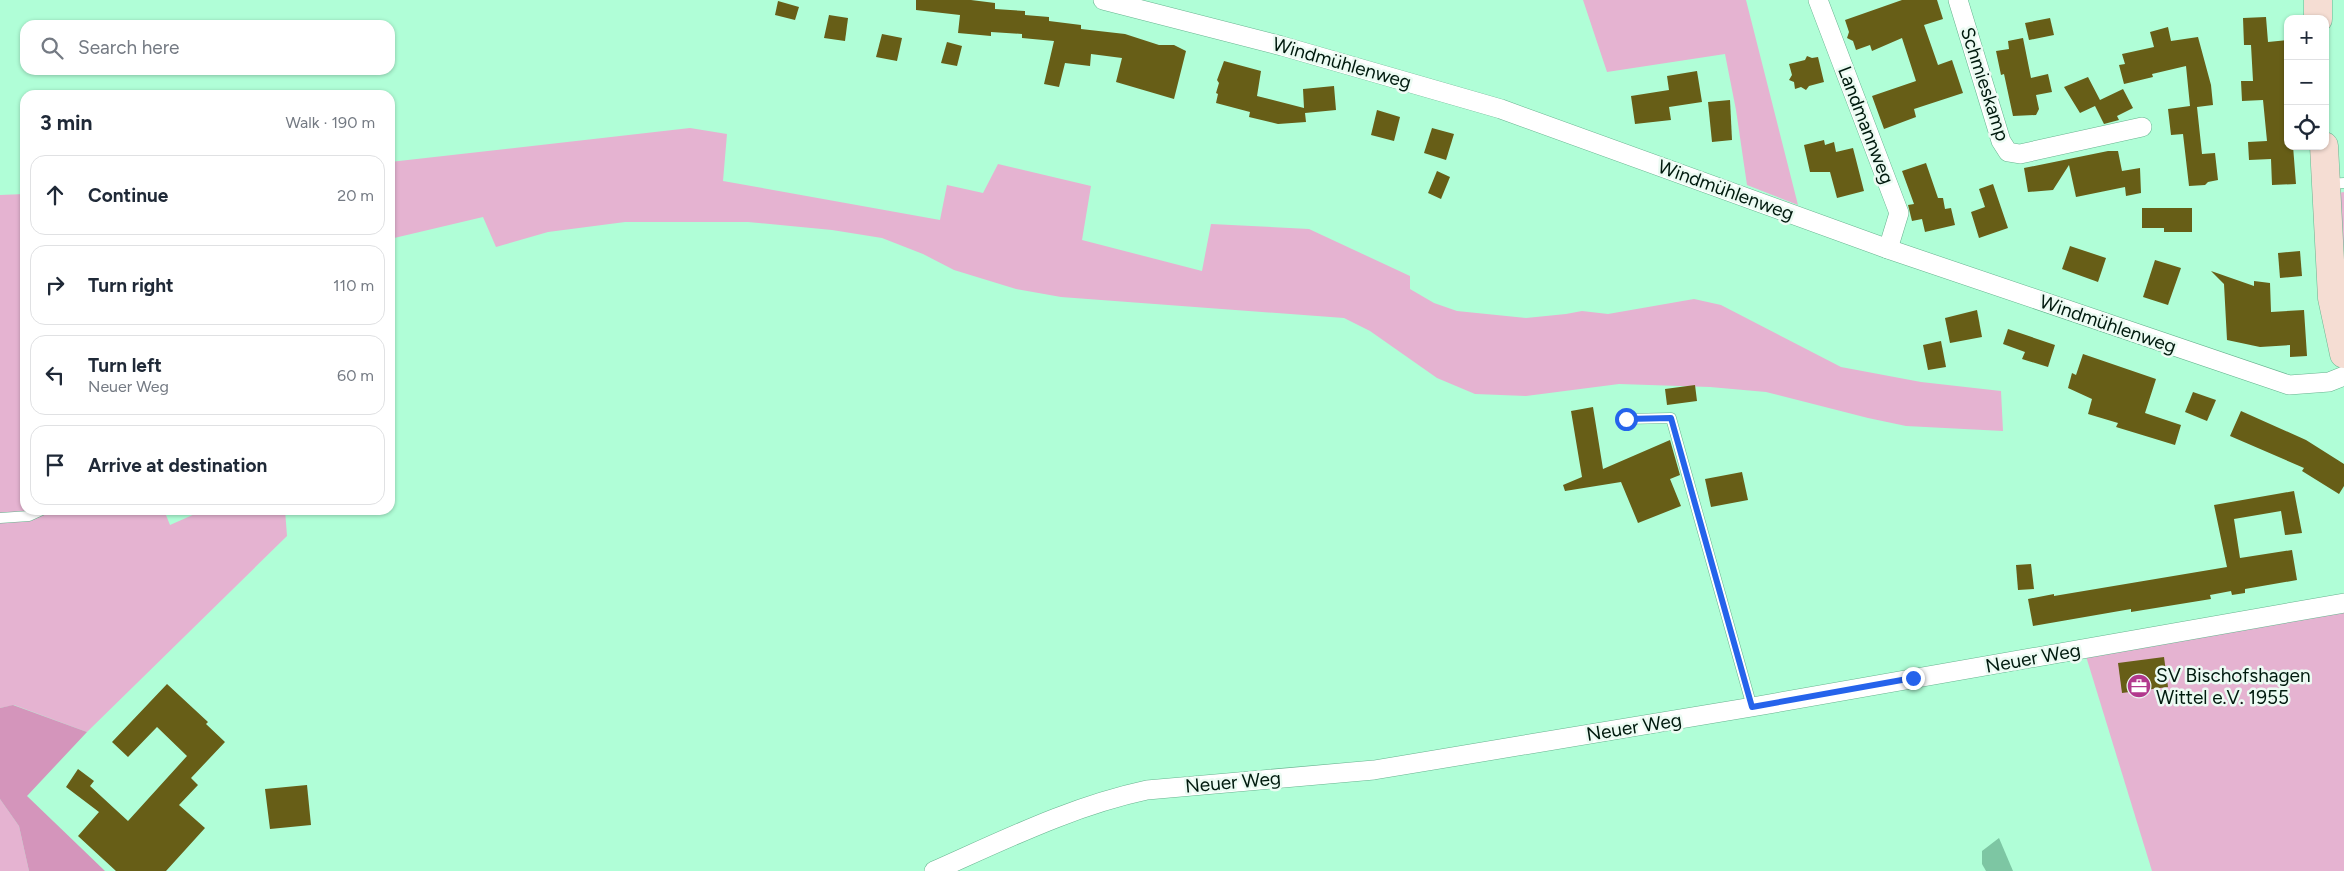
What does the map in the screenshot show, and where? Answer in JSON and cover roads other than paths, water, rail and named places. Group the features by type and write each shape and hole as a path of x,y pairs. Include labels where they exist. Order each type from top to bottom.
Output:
{"main road":[{"path":"2318,0 2318,15"},
{"path":"2325,150 2335,183 2332,298 2344,354"}],"street":[{"name":"Windmühlenweg","path":"1103,0 1282,46 1501,109 1888,249 2289,385 2329,382 2344,376"},
{"name":"Schmieskamp","path":"1958,0 2001,141 2008,152 2020,154 2142,127"},
{"name":"Landmannweg","path":"1822,1 1899,213 1888,249"},
{"name":"Neuer Weg","path":"934,871 1076,809 1111,798 1147,790 1374,770 1752,707 2344,603"}],"lane":[{"path":"1626,419 1671,418 1752,707"},
{"path":"0,518 31,515"}],"place":[{"name":"SV Bischofshagen Wittel e.V. 1955","path":"2139,686"}]}
